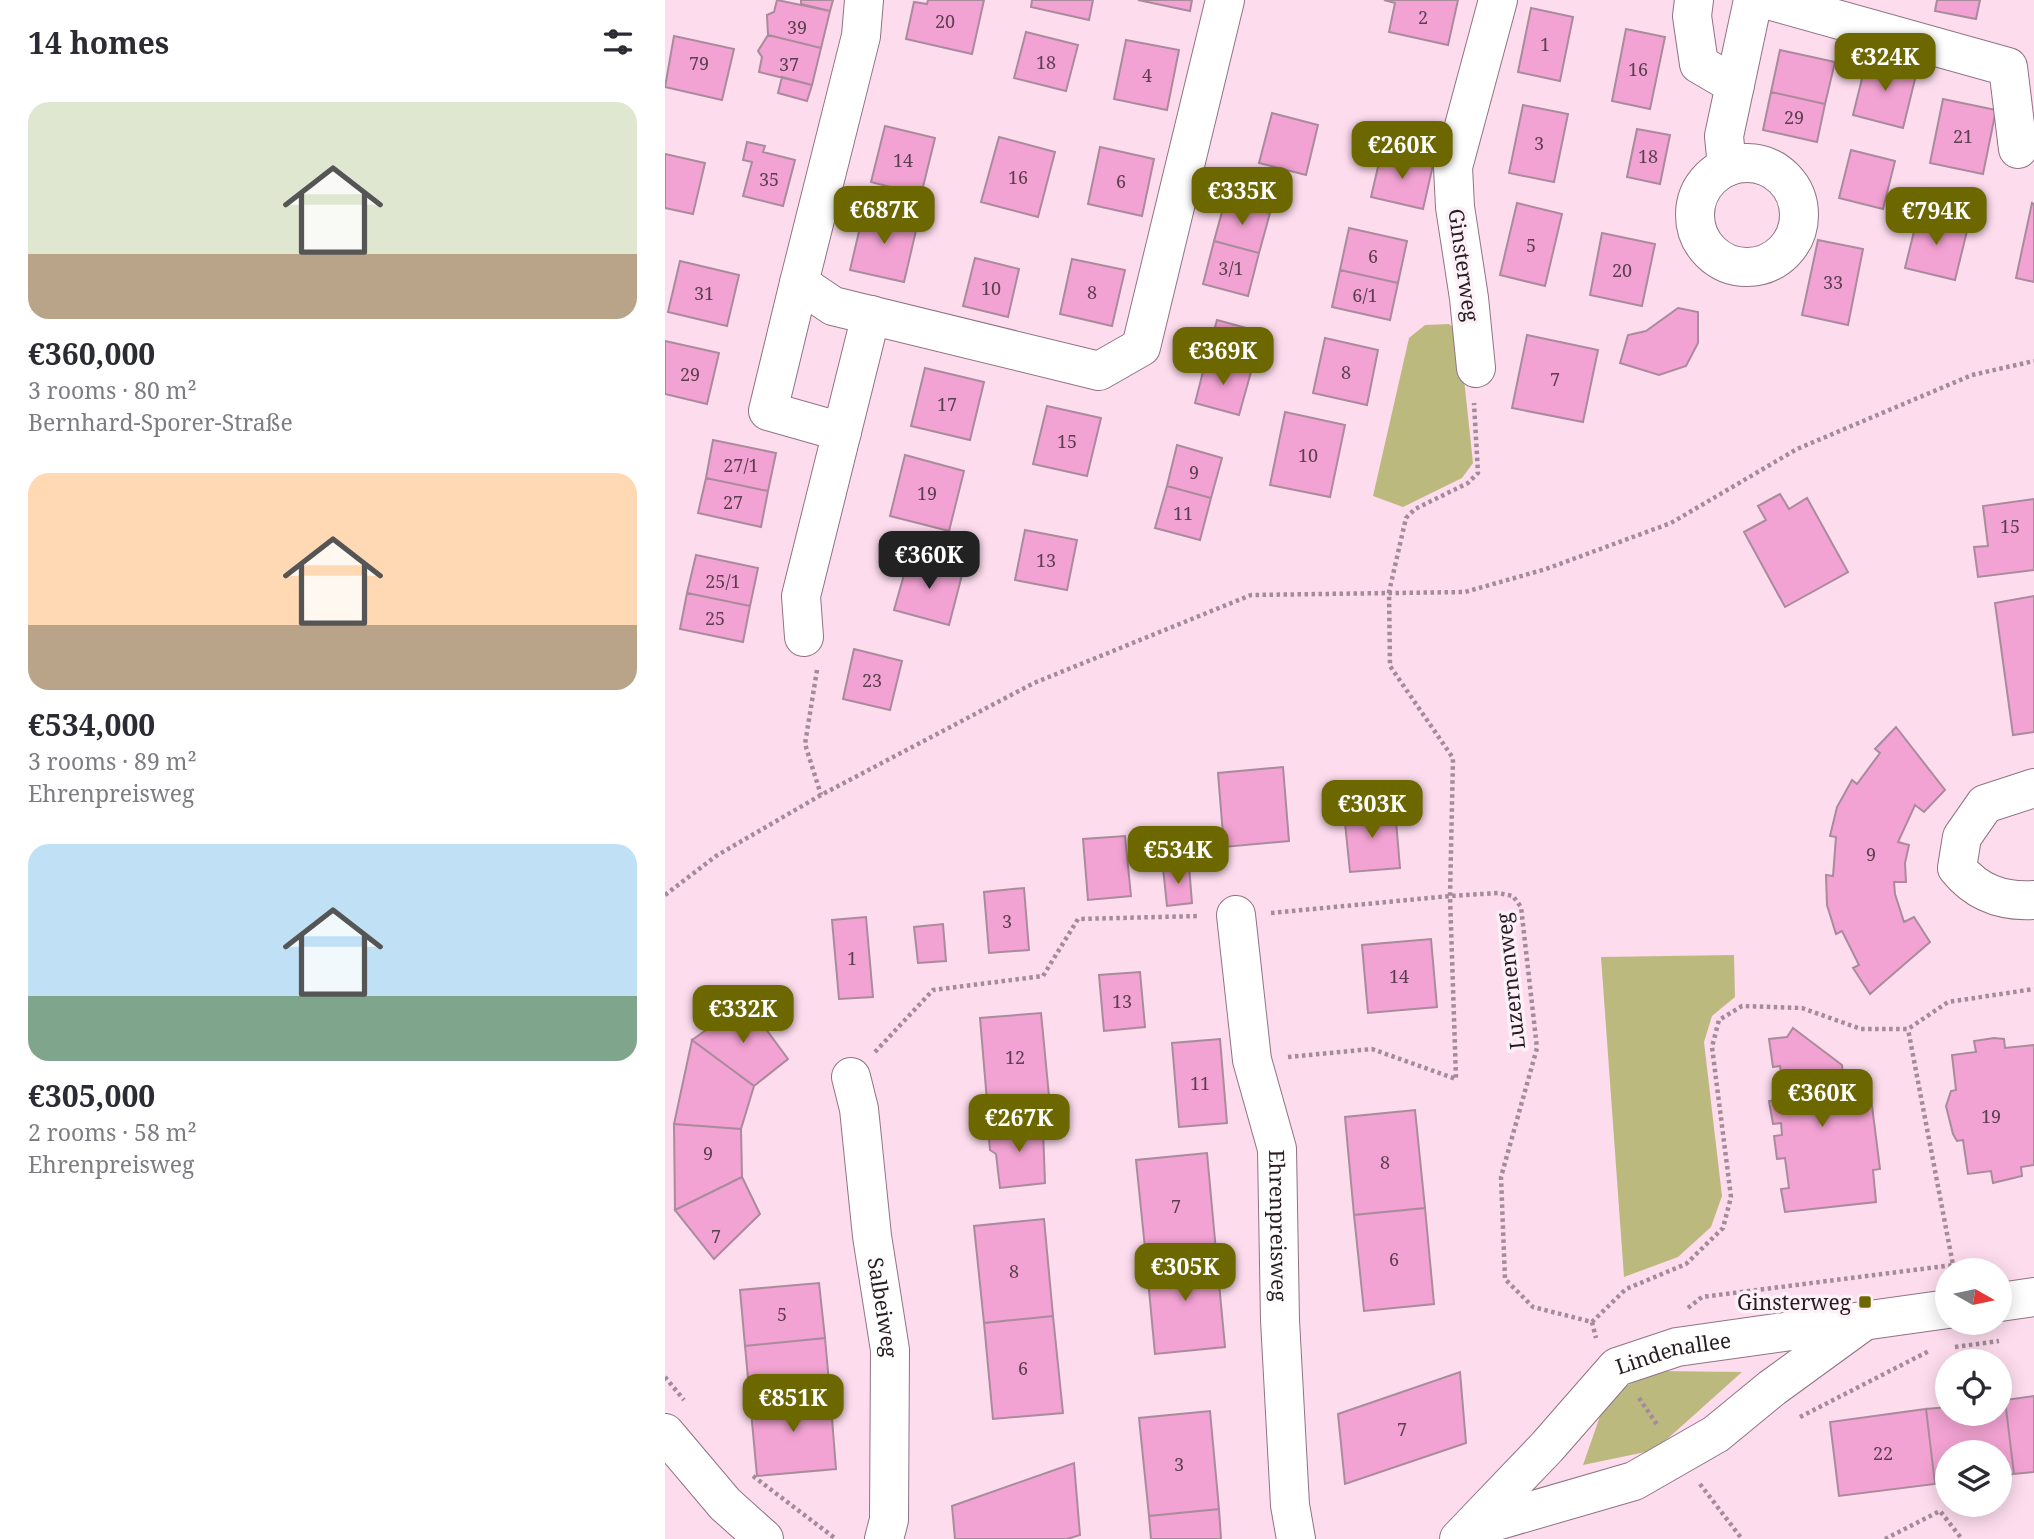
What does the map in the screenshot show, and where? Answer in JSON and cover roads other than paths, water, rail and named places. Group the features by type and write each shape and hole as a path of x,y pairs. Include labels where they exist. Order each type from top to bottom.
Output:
{"street":[{"path":"842,432 768,411 861,36 864,0"},
{"path":"800,283 832,306 1099,371 1141,347 1225,0"},
{"name":"Ginsterweg","path":"1476,368 1469,298 1455,207 1453,167 1498,0"},
{"path":"1694,0 1692,16 1699,64 1735,85"},
{"path":"1727,167 1724,136 1753,0"},
{"path":"1768,0 2008,67 2018,149"},
{"path":"804,637 801,596 871,315"},
{"path":"2034,788 1985,804 1962,836 1957,868 1971,885 2008,901 2034,900"},
{"name":"Ehrenpreisweg","path":"1236,915 1252,1060 1277,1149 1280,1320 1290,1505 1296,1539"},
{"name":"Salbeiweg","path":"851,1077 859,1109 872,1236 890,1350 889,1520 884,1539"},
{"path":"2013,1300 2034,1297"},
{"name":"Lindenallee","path":"1465,1534 1617,1367 1677,1347 1935,1311"},
{"name":"Lindenallee","path":"1465,1534 1634,1480 1716,1434 1772,1388 1865,1321"},
{"path":"675,1417 725,1504 764,1539"}],"place":[{"name":"Ginsterweg","path":"1865,1302"}]}
